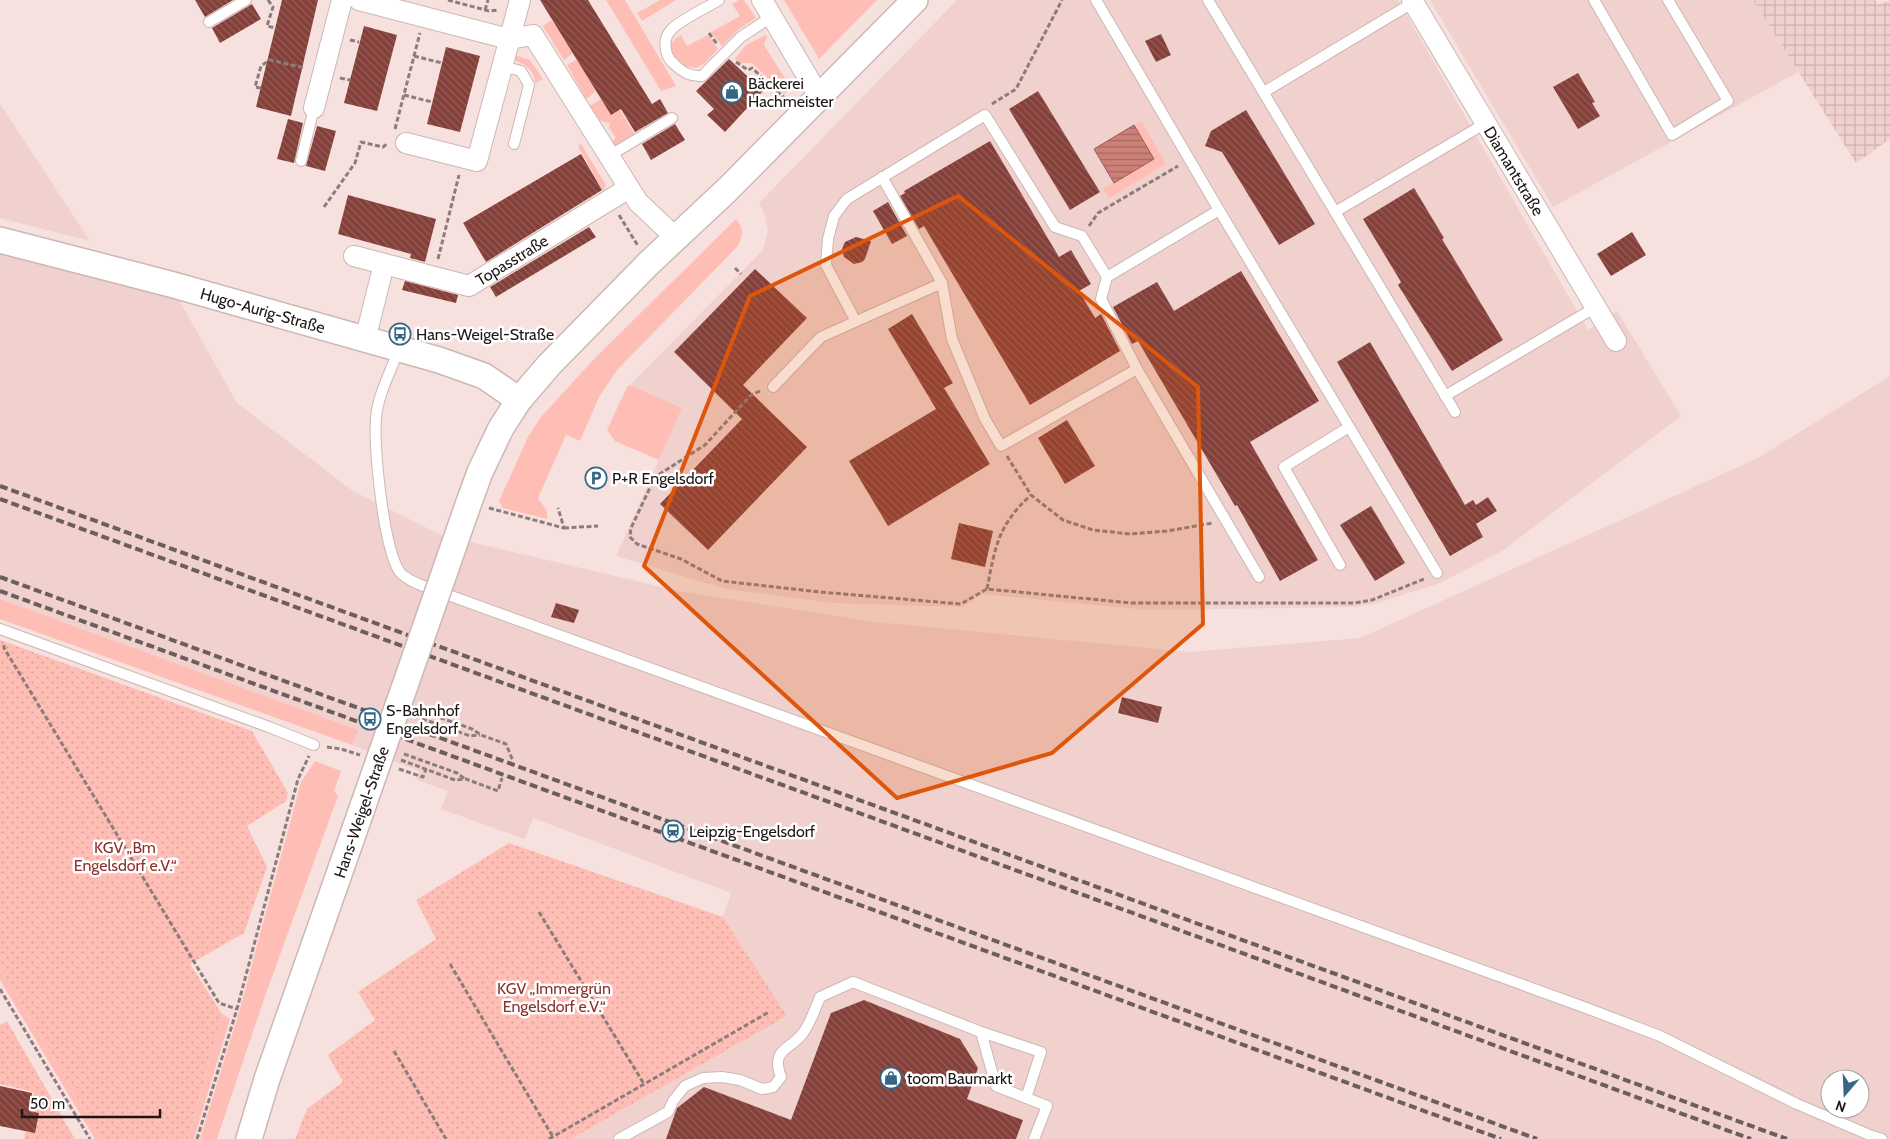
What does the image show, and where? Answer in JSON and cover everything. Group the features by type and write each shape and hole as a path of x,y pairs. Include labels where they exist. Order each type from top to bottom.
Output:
{"street":[{"path":"314,108 342,0"},
{"path":"359,0 509,39 534,35 638,202 676,238"},
{"name":"Hans-Weigel-Straße","path":"249,1139 267,1079 469,503 491,447 519,400 549,365 676,238 727,190 915,0"},
{"name":"Diamantstraße","path":"1413,1 1616,341"},
{"path":"398,137 477,161 518,6"},
{"path":"766,8 819,96"},
{"name":"Topasstraße","path":"354,256 469,286 629,188"},
{"name":"Hugo-Aurig-Straße","path":"0,240 170,284 439,360 484,376 519,400"},
{"path":"365,340 384,264"}],"lane":[{"path":"209,22 246,0"},
{"path":"720,0 672,29 666,38 665,48 671,62 684,73 695,77 702,76 741,37 766,8"},
{"path":"1096,0 1219,210 1438,573"},
{"path":"1208,0 1455,412"},
{"path":"1594,0 1672,135 1728,101 1668,0"},
{"path":"1264,92 1413,1"},
{"path":"502,66 521,71 529,85 514,144"},
{"path":"300,162 314,108"},
{"path":"854,320 826,265 828,239 834,216 847,198 985,115 1055,226 1082,236 1106,277 1101,299 1138,369 1259,578"},
{"path":"609,156 672,118"},
{"path":"1335,212 1486,123"},
{"path":"882,177 942,283 952,338 985,419 1001,446 1138,369"},
{"path":"1106,277 1219,210"},
{"path":"772,386 821,337 854,320 942,283"},
{"path":"1445,396 1596,307"},
{"path":"399,349 380,401 376,418 378,465 388,539 392,554 400,573 418,584 1581,1006 1660,1036 1797,1104 1882,1139"},
{"path":"1340,565 1284,467 1349,427"},
{"path":"3,630 314,745"},
{"path":"619,1139 668,1112 673,1100 685,1086 703,1078 722,1077 740,1080 762,1089 772,1087 780,1077 778,1069 779,1057 784,1048 794,1043 802,1035 808,1026 820,996 853,982 981,1032 1041,1052 1026,1098"},
{"path":"981,1032 996,1086 1046,1106 1034,1139"}],"path":[{"path":"275,28 267,26 273,7 269,2 276,0"},
{"path":"448,0 489,11 518,6"},
{"path":"485,10 488,0"},
{"path":"985,115 991,105 1016,89 1062,0"},
{"path":"324,207 356,163 361,142 383,147 398,137 404,95 421,28"},
{"path":"724,54 748,70 752,68 802,114"},
{"path":"414,56 442,63"},
{"path":"260,88 255,87 261,66 270,60 350,80"},
{"path":"404,95 432,102"},
{"path":"436,263 463,158"},
{"path":"1082,236 1098,213 1189,159"},
{"path":"735,268 741,274"},
{"path":"772,386 751,395 705,445 654,477 631,528 630,537 637,544 680,559 722,581 820,592 961,604 987,589 1130,603 1354,603 1372,600 1438,573"},
{"path":"1001,446 1031,495 1063,520 1093,530 1130,534 1167,532 1226,520"},
{"path":"987,589 995,549 1002,529 1015,510 1031,495"},
{"path":"469,503 564,528 598,526"},
{"path":"558,508 564,528"},
{"path":"3,630 4,648 214,995 219,1003 237,1009"},
{"path":"433,715 506,744 513,761"},
{"path":"424,719 470,736 481,735"},
{"path":"197,1139 237,1009 298,779 314,745"},
{"path":"411,757 458,773 466,779 498,791 502,778"},
{"path":"415,766 455,780 466,779"},
{"path":"539,912 644,1084"},
{"path":"450,964 551,1138 769,1012"},
{"path":"0,989 90,1139"},
{"path":"394,1051 446,1139"}],"highlighted area":[{"path":"958,196 1198,387 1203,624 1052,753 897,798 644,566 750,296"}],"shaded area":[{"path":"957,0 1398,0 1588,330 1617,311 1681,416 1502,551 1440,583 1377,603 1354,607 1148,610 982,594 963,607 834,603 726,589 616,556 682,408 630,385 763,250 768,231 765,216 759,203"},
{"path":"1430,0 1753,0 1798,72 1553,207"},
{"path":"1753,0 1875,0 1878,5 1890,0 1890,139 1856,163"},
{"path":"0,104 90,241 0,218"},
{"path":"1134,125 1154,159 1114,183 1094,149"},
{"path":"0,240 170,284 237,403 353,491 441,535 679,591 875,622 1190,652 1360,638 1758,458 1890,376 1890,1139 571,1139 787,1016 723,917 731,893 533,818 525,839 441,809 448,791 417,780 419,771 352,745 357,730 0,599"}],"green space":[{"path":"606,0 625,0 676,86 661,91"},
{"path":"660,0 676,0 642,21 637,13"},
{"path":"739,0 744,0 756,18 739,29 722,46 711,32 740,16 732,4"},
{"path":"784,0 877,0 819,59"},
{"path":"552,20 573,53 564,60 543,26"},
{"path":"681,35 687,46 708,35 718,49 705,63 696,68 683,66 673,55 671,44"},
{"path":"766,35 764,45 791,88 784,94 752,63 739,63 735,59 746,45"},
{"path":"515,55 530,60 543,79 535,83 531,70 512,59"},
{"path":"577,59 596,91 586,99 567,65"},
{"path":"601,99 611,115 620,110 636,136 616,147 611,142 616,138 609,127 610,123 600,121 590,106"},
{"path":"1141,121 1166,164 1109,198 1103,189 1154,159 1134,125"},
{"path":"581,144 606,185 603,191 578,146"},
{"path":"736,219 742,232 738,246 617,370 599,397 580,441 566,435 538,498 547,511 547,519 503,508 499,501 528,437 541,417 593,360"},
{"path":"630,385 682,408 659,460 615,441 607,430 627,387"},
{"path":"0,599 358,730 352,745 0,619"},
{"name":"KGV „Bm Engelsdorf e.V.“","path":"0,640 252,731 288,793 286,801 247,826 267,867 244,933 190,964 222,1014 188,1139 102,1139 0,967"},
{"path":"315,761 341,771 334,791 338,796 265,996 217,1139 200,1139 240,1009 301,782"},
{"name":"KGV „Immergrün Engelsdorf e.V.“","path":"509,843 723,917 787,1016 571,1139 295,1139 307,1109 343,1082 328,1055 375,1020 358,992 436,939 416,900"},
{"path":"0,967 102,1139 95,1139 0,980"},
{"path":"222,1014 230,1019 194,1139 188,1139"},
{"path":"7,1021 75,1139 24,1139 34,1092 0,1084 0,1025"}],"building":[{"path":"195,0 233,0 205,17"},
{"path":"282,0 318,0 291,116 256,107"},
{"path":"540,0 588,0 652,104 660,99 668,113 635,132 621,109 611,115"},
{"path":"252,4 261,19 220,43 212,28"},
{"path":"364,26 397,35 377,111 344,103"},
{"path":"1161,34 1171,55 1156,62 1145,41"},
{"path":"446,47 480,56 460,132 427,124"},
{"path":"729,59 763,91 725,132 707,115 714,109 696,91"},
{"path":"1578,73 1595,102 1592,103 1600,116 1578,129 1553,87"},
{"path":"1038,91 1100,192 1070,210 1009,109"},
{"path":"1246,110 1315,224 1279,245 1222,152 1205,146 1211,131"},
{"path":"288,119 303,123 294,163 277,159"},
{"path":"675,124 685,140 651,160 642,144"},
{"path":"317,126 336,131 325,171 306,166"},
{"path":"990,141 1059,257 1071,250 1091,284 1079,291 1095,318 1101,314 1120,351 1030,405 924,226 919,229 900,196 905,193 904,191"},
{"path":"581,154 602,190 486,262 463,223"},
{"path":"1414,188 1444,238 1442,239 1503,340 1452,371 1398,285 1401,282 1363,219"},
{"path":"348,195 436,219 425,262 410,258 411,254 338,234"},
{"path":"888,202 907,236 892,244 873,211"},
{"path":"589,227 596,237 496,297 490,287"},
{"path":"1632,232 1646,255 1611,276 1597,254"},
{"path":"856,237 871,241 865,259 854,264 844,257 842,249 845,242"},
{"path":"755,269 807,318 743,385 807,447 708,550 660,504 742,419 674,352"},
{"path":"1241,271 1319,401 1250,442 1318,560 1280,581 1237,505 1235,506 1138,341 1132,344 1113,307 1157,282 1174,311"},
{"path":"405,281 458,295 456,303 402,290"},
{"path":"912,314 953,383 944,388 990,464 888,526 849,461 936,409 888,329"},
{"path":"1370,342 1465,505 1473,500 1476,505 1488,497 1497,511 1476,524 1483,537 1450,556 1337,362"},
{"path":"1067,420 1095,466 1065,484 1038,438"},
{"path":"1371,506 1405,563 1375,581 1340,525"},
{"path":"959,523 993,531 985,567 951,559"},
{"path":"556,603 579,610 574,623 551,617"},
{"path":"1122,697 1162,707 1158,723 1118,713"},
{"name":"toom Baumarkt","path":"864,1000 960,1039 978,1068 967,1099 1023,1120 1016,1139 666,1139 677,1108 704,1087 791,1120 831,1013"},
{"path":"0,1086 32,1093 29,1111 39,1113 35,1133 0,1126"}],"railway":[{"path":"0,486 1787,1139"},
{"path":"0,499 1751,1139"},
{"path":"0,577 1537,1139"},
{"path":"0,591 1501,1139"}],"place":[{"name":"Bäckerei Hachmeister","path":"732,92"},
{"name":"Hans-Weigel-Straße","path":"400,334"},
{"name":"P+R Engelsdorf","path":"596,478"},
{"name":"S-Bahnhof Engelsdorf","path":"370,719"},
{"name":"Leipzig-Engelsdorf","path":"673,831"},
{"name":"toom Baumarkt","path":"891,1078"}]}
